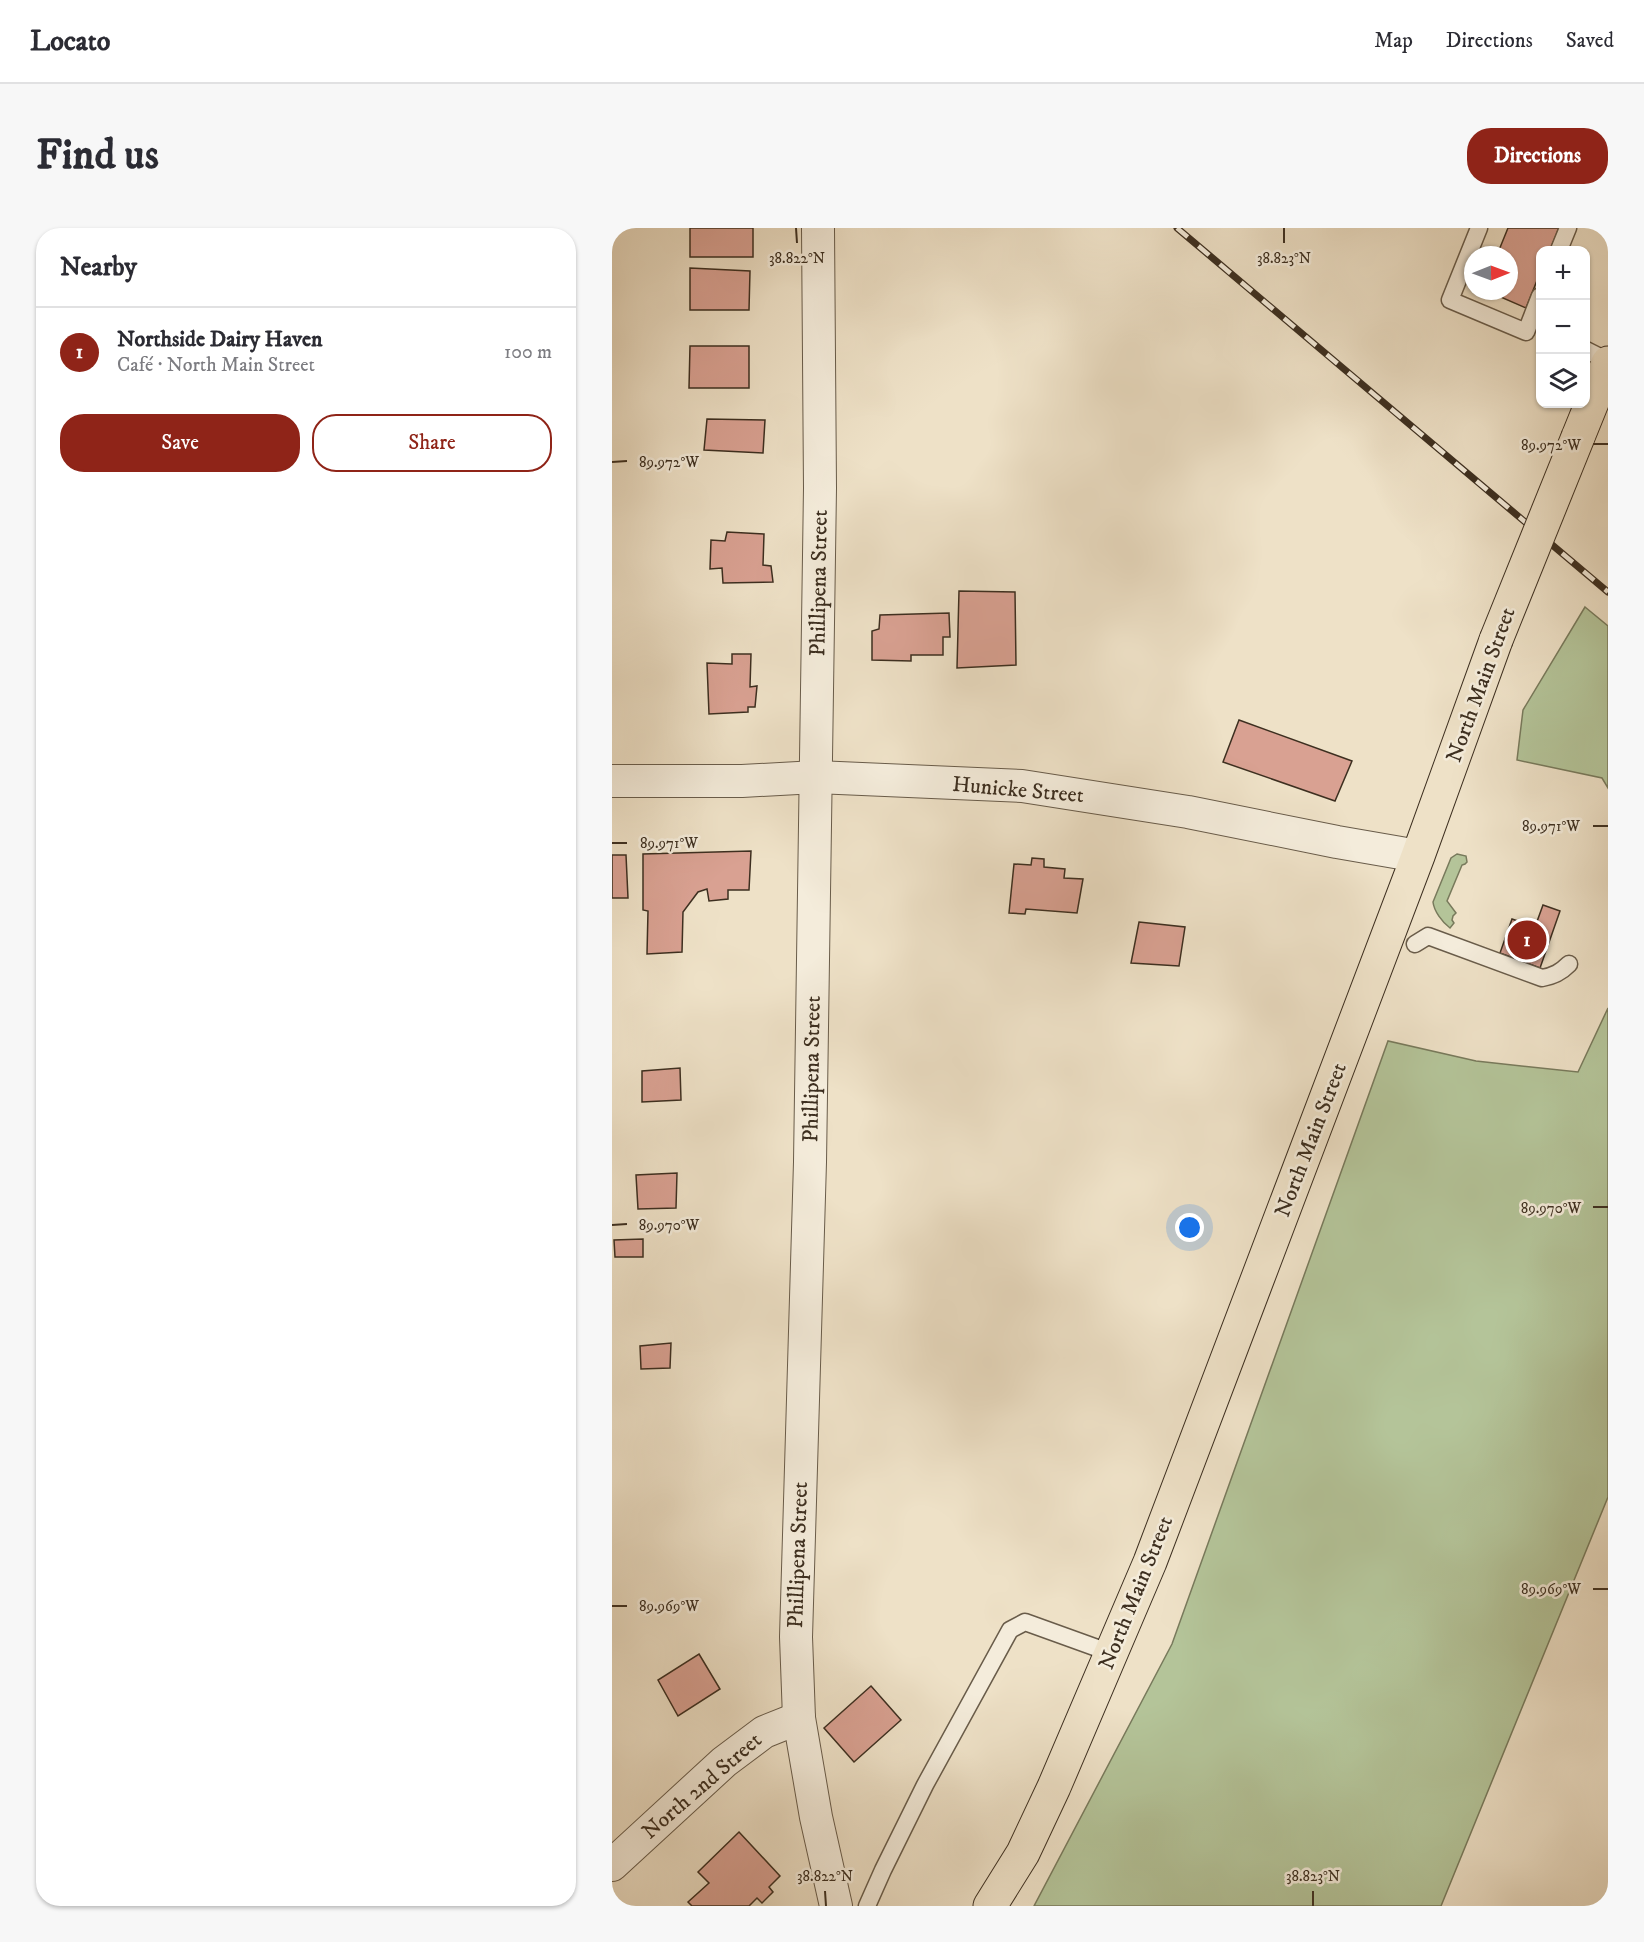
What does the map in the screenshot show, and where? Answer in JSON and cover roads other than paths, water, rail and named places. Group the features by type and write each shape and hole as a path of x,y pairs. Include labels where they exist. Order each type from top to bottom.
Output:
{"main road":[{"name":"North Main Street","path":"990,1906 1023,1853 1054,1787 1155,1551 1418,856 1497,640 1608,362"}],"street":[{"name":"Phillipena Street","path":"818,228 820,489 810,1162 796,1637 799,1718 816,1817 836,1906"},
{"name":"Hunicke Street","path":"612,781 742,781 816,777 1022,786 1188,812 1418,856"},
{"name":"North 2nd Street","path":"612,1865 724,1762 764,1732 799,1718"}],"lane":[{"path":"1479,228 1450,300 1526,332 1535,325 1539,300"},
{"path":"1561,246 1568,228"},
{"path":"1590,352 1608,362"},
{"path":"1416,944 1428,936 1542,978 1552,977 1569,964"},
{"path":"867,1906 925,1785 1011,1630 1026,1622 1111,1653"}],"railway":[{"path":"1177,228 1608,592"}],"place":[{"name":"Northside Dairy Haven","path":"1527,940"}]}
